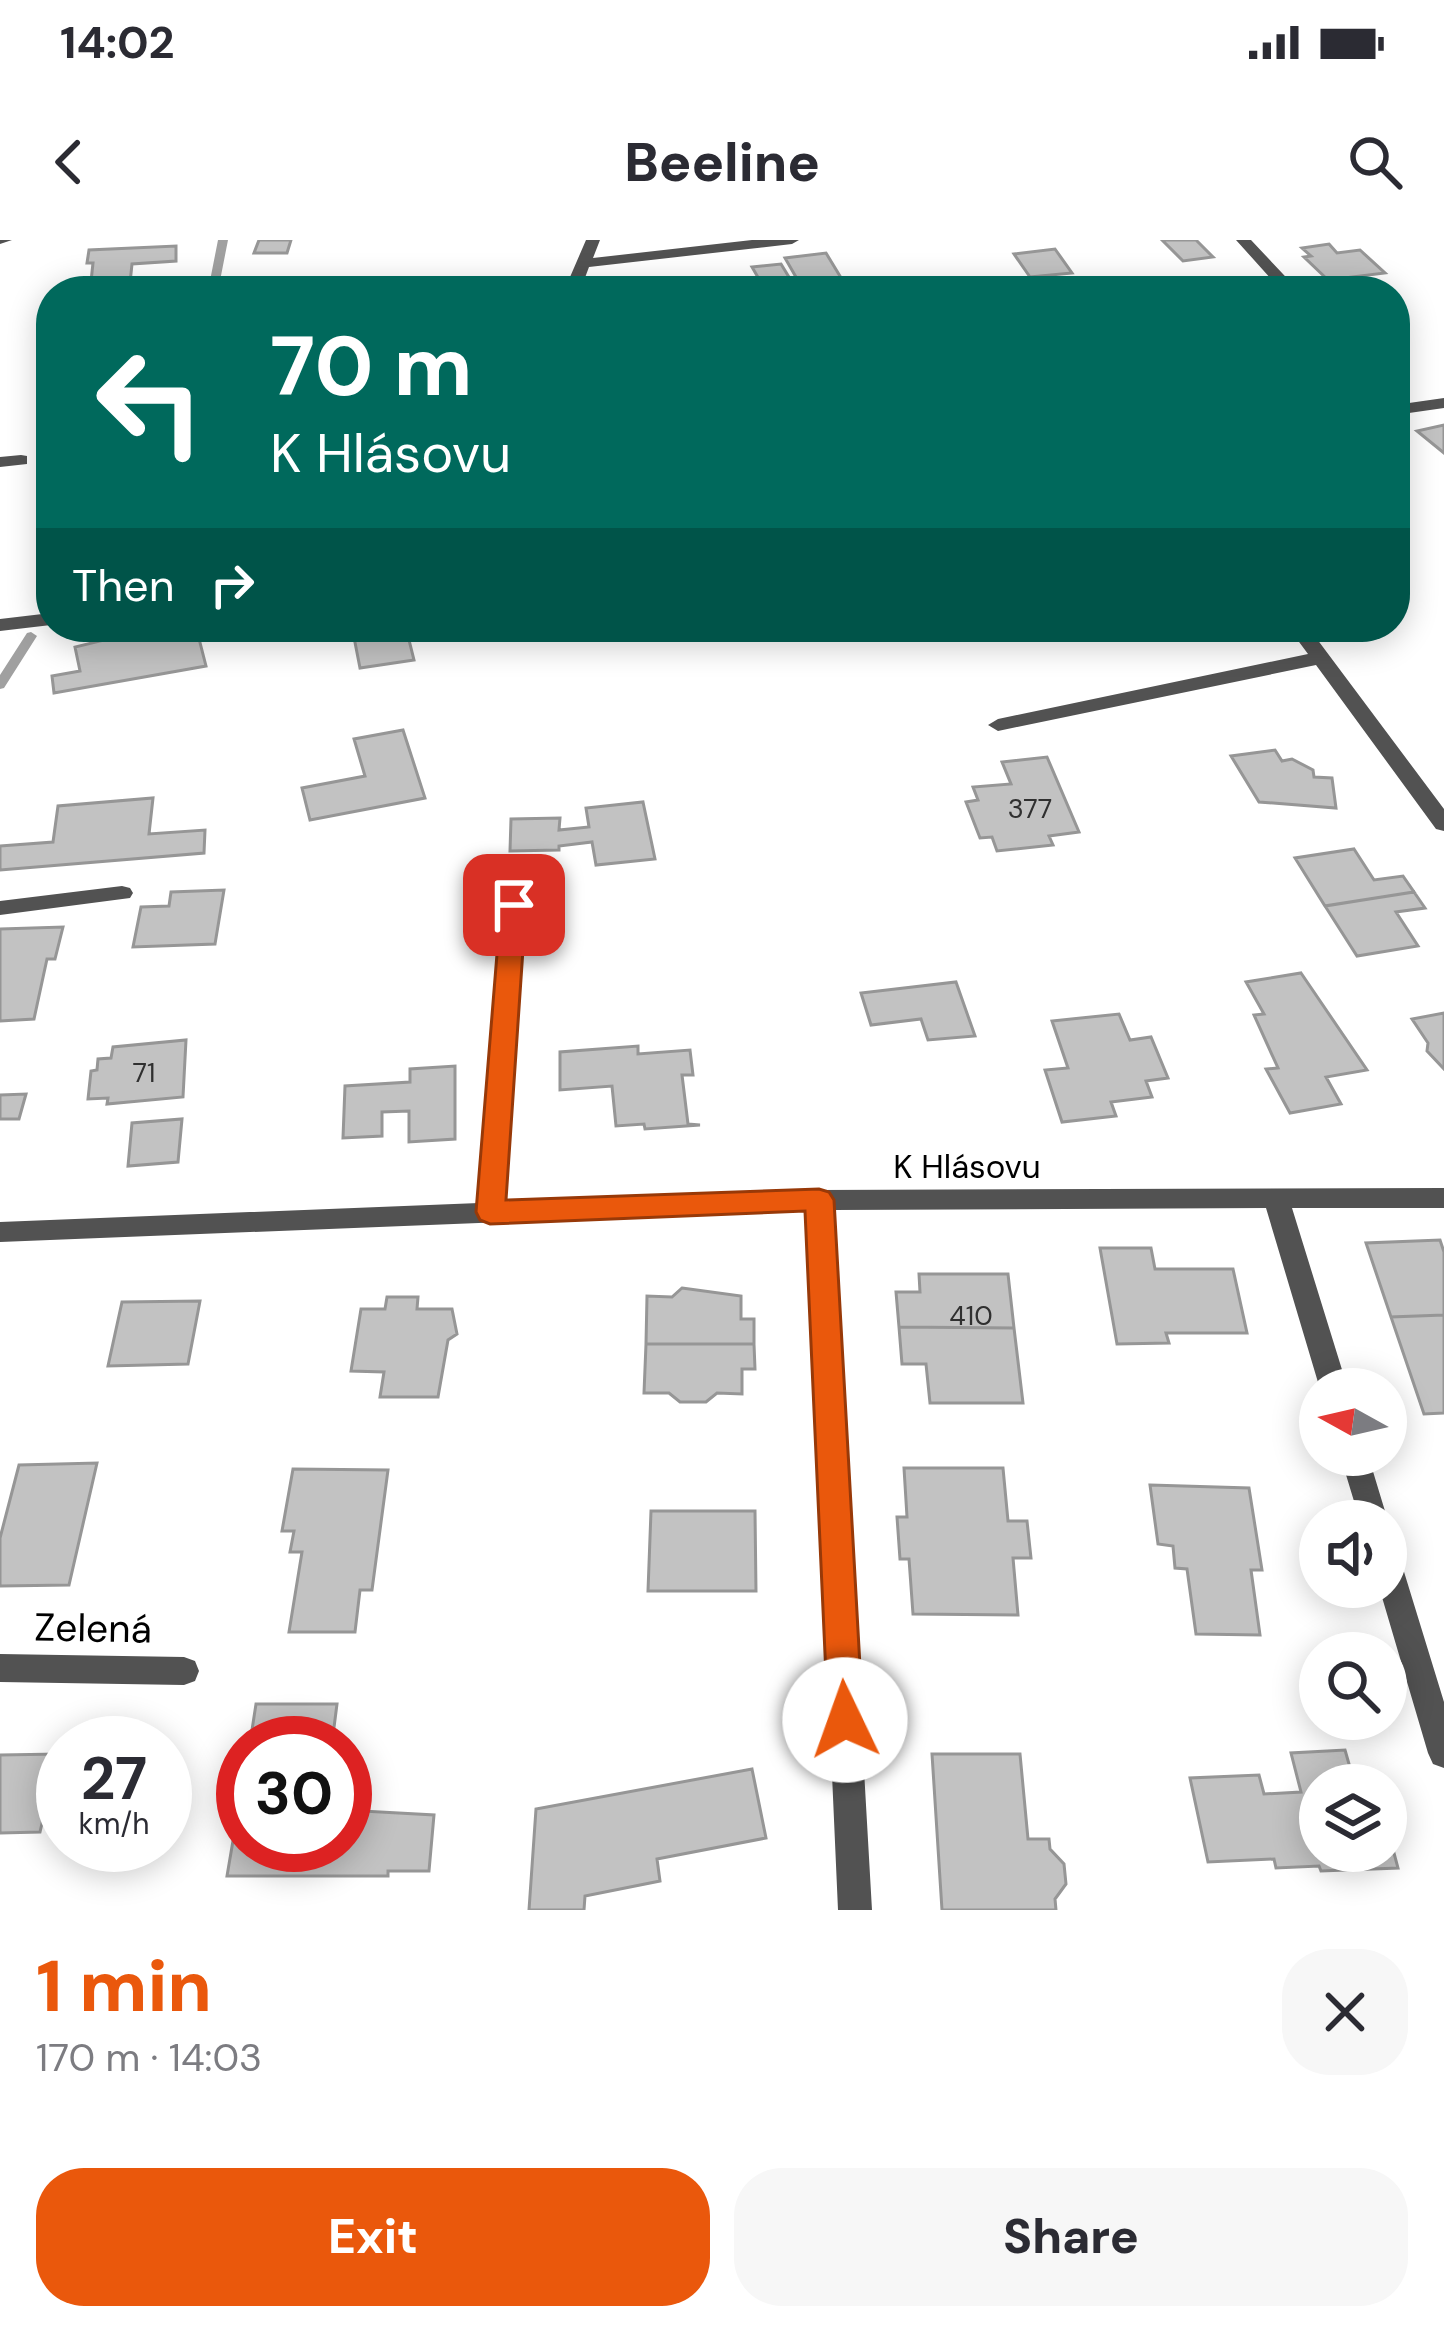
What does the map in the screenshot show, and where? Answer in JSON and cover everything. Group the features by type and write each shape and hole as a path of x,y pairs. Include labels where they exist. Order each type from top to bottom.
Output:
{"street":[{"path":"580,276 593,240"},
{"path":"587,263 792,240"},
{"path":"1243,240 1277,276"},
{"path":"1410,405 1444,404"},
{"path":"0,462 21,460"},
{"path":"0,625 36,621"},
{"path":"1311,642 1444,824"},
{"path":"998,725 1324,657"},
{"path":"0,908 122,893"},
{"path":"490,1212 514,905"},
{"path":"1276,1198 1328,1368"},
{"name":"K Hlásovu","path":"0,1232 819,1200 1444,1198"},
{"path":"819,1200 855,1910"},
{"path":"1400,1608 1444,1753"},
{"name":"Zelená","path":"0,1668 184,1672"}],"building":[{"path":"259,240 291,240 287,253 254,253"},
{"path":"1162,240 1196,240 1213,257 1183,261"},
{"path":"1329,244 1337,253 1360,250 1385,273 1324,276 1304,257 1311,256 1302,248"},
{"path":"176,246 176,261 132,264 131,276 92,276 89,250"},
{"path":"1055,249 1072,273 1029,276 1014,254"},
{"path":"826,253 840,276 795,276 785,258"},
{"path":"781,264 788,276 757,276 752,267"},
{"path":"1444,425 1444,453 1417,431"},
{"path":"96,642 200,642 206,666 54,693 52,676 80,671 75,647"},
{"path":"355,642 410,642 414,660 360,668"},
{"path":"403,730 425,798 310,820 302,788 365,776 354,739"},
{"path":"1275,750 1282,761 1292,759 1313,770 1314,777 1332,778 1336,808 1259,802 1231,756"},
{"path":"1047,757 1079,832 1049,836 1053,845 997,851 992,837 980,838 966,802 978,800 973,787 1011,784 1002,762"},
{"path":"153,798 149,834 205,830 204,853 0,870 0,846 53,842 58,806"},
{"path":"643,802 655,859 596,865 592,842 559,846 559,850 510,851 511,819 560,818 559,830 589,827 586,808"},
{"path":"1354,849 1374,880 1403,876 1414,892 1325,906 1295,858"},
{"path":"224,890 215,944 133,947 141,907 169,906 171,892"},
{"path":"1414,892 1425,908 1396,912 1418,946 1357,956 1325,906"},
{"path":"63,927 55,959 47,959 34,1019 0,1021 0,929"},
{"path":"1301,973 1367,1070 1326,1077 1341,1104 1290,1113 1266,1069 1278,1068 1254,1015 1264,1014 1246,982"},
{"path":"956,982 975,1036 928,1040 921,1019 871,1025 861,993"},
{"path":"1444,1013 1444,1069 1427,1051 1428,1043 1412,1019"},
{"path":"1119,1014 1130,1040 1151,1037 1168,1078 1146,1081 1152,1097 1111,1102 1116,1116 1062,1122 1045,1070 1068,1068 1052,1021"},
{"path":"186,1040 183,1097 107,1104 108,1098 88,1099 91,1071 97,1070 98,1059 111,1058 113,1047"},
{"path":"638,1046 638,1054 690,1050 693,1075 682,1075 688,1124 700,1125 616,1126 612,1086 560,1090 560,1052"},
{"path":"455,1066 455,1139 409,1142 409,1111 382,1112 382,1136 343,1138 345,1086 410,1082 410,1069"},
{"path":"26,1094 19,1119 0,1119 0,1095"},
{"path":"182,1119 178,1162 128,1166 132,1123"},
{"path":"1440,1240 1444,1315 1391,1317 1366,1243"},
{"path":"1100,1248 1151,1248 1155,1269 1233,1269 1247,1333 1166,1333 1169,1343 1117,1344"},
{"path":"919,1274 1008,1274 1014,1328 899,1327 896,1292 920,1292"},
{"path":"682,1288 741,1296 741,1319 754,1319 754,1344 646,1344 647,1296 672,1297"},
{"path":"387,1297 418,1297 417,1309 452,1309 457,1334 448,1340 438,1397 380,1397 384,1372 351,1371 361,1309 385,1309"},
{"path":"200,1301 188,1364 108,1366 122,1302"},
{"path":"1444,1315 1444,1413 1424,1414 1391,1317"},
{"path":"899,1327 1014,1328 1023,1403 930,1403 926,1364 902,1364"},
{"path":"646,1344 754,1344 755,1369 742,1369 742,1394 717,1393 706,1402 680,1402 669,1393 644,1393"},
{"path":"97,1463 69,1585 0,1586 0,1538 19,1465"},
{"path":"904,1468 1003,1468 1008,1521 1027,1521 1031,1558 1013,1558 1018,1615 913,1614 909,1559 900,1559 897,1517 907,1517"},
{"path":"293,1469 388,1470 372,1590 360,1590 355,1632 289,1632 302,1552 290,1552 294,1531 282,1531"},
{"path":"1150,1485 1249,1488 1262,1570 1251,1570 1260,1635 1196,1634 1187,1569 1175,1568 1173,1546 1158,1544"},
{"path":"651,1511 755,1511 756,1591 648,1591"},
{"path":"256,1704 337,1704 335,1716 254,1716"},
{"path":"1345,1750 1349,1764 1299,1764 1299,1784 1291,1753"},
{"path":"36,1754 36,1832 0,1833 0,1755"},
{"path":"932,1754 1020,1754 1028,1839 1049,1839 1050,1849 1064,1864 1066,1884 1055,1899 1056,1910 942,1910"},
{"path":"752,1769 766,1838 657,1859 660,1881 585,1896 584,1910 529,1910 536,1809"},
{"path":"1259,1775 1264,1794 1299,1792 1299,1867 1276,1868 1274,1859 1208,1862 1190,1778"},
{"path":"372,1812 434,1815 429,1871 388,1871 388,1876 227,1876 228,1872 372,1872"}],"waterway":[{"path":"216,276 223,240"},
{"path":"0,685 31,636"}],"route":[{"path":"514,905 490,1212 819,1200 845,1720"}]}
